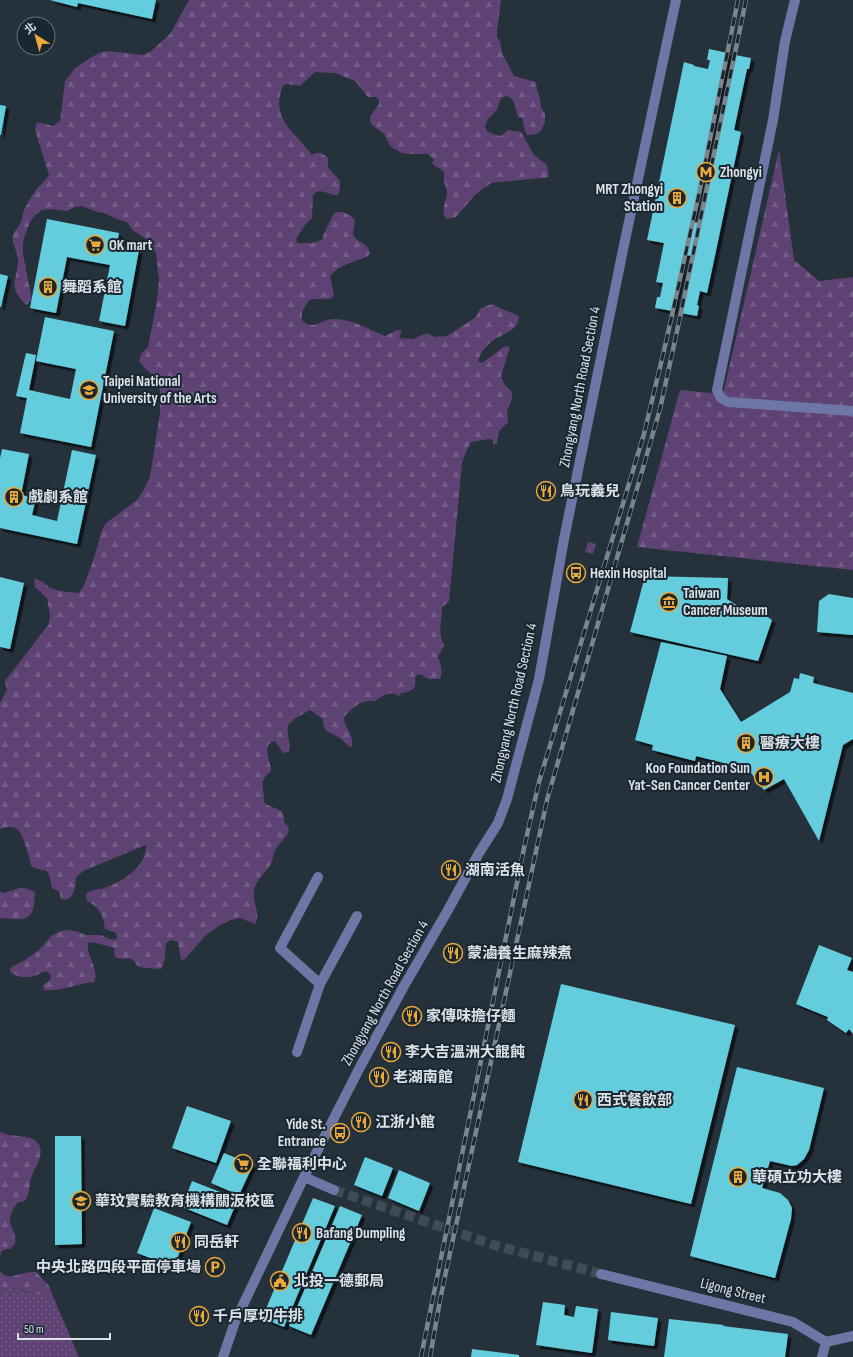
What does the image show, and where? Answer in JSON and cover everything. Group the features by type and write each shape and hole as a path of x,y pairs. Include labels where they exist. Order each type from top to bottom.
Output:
{"street":[{"name":"Zhongyang North Road Section 4","path":"223,1357 238,1313 304,1177 359,1069 404,986 498,823 507,799 539,679 563,546 622,252 676,0"},
{"path":"795,0 784,40 773,120 717,390 721,398 728,402 853,411"},
{"path":"318,876 280,948 320,984"},
{"path":"297,1052 320,984 357,916"},
{"path":"304,1177 334,1190"},
{"name":"Ligong Street","path":"602,1274 793,1322 826,1342"},
{"path":"822,1357 826,1342 853,1336"}],"green space":[{"path":"189,0 501,0 497,37 500,41 502,53 514,76 536,82 541,107 545,114 545,122 541,131 536,134 527,135 522,118 518,117 515,105 509,97 505,96 501,98 497,110 488,119 485,126 487,131 501,136 508,130 521,132 534,155 547,165 549,176 546,178 491,183 476,194 456,217 447,219 443,210 447,189 443,171 433,165 432,163 434,160 428,154 402,153 391,147 384,134 371,124 371,115 379,104 379,100 376,97 368,97 355,81 335,73 315,72 300,86 287,84 283,85 280,97 280,107 286,124 312,155 320,153 328,158 328,167 340,181 340,190 338,195 319,191 313,195 312,218 305,225 296,239 297,243 312,243 322,240 334,214 341,212 352,217 355,222 353,234 358,241 368,248 370,254 342,266 334,272 330,276 334,295 331,299 309,300 302,312 302,320 310,325 314,325 329,320 341,319 360,325 385,336 397,330 402,331 399,338 413,339 427,333 434,337 447,336 476,317 480,309 493,304 519,316 516,326 509,332 492,341 482,352 478,361 482,363 505,346 510,347 501,376 504,384 511,391 512,395 512,399 507,410 508,422 499,431 497,443 493,445 493,440 489,439 471,442 462,463 449,602 442,607 440,631 444,645 438,657 441,668 440,679 428,679 418,674 415,677 414,688 410,691 399,694 401,696 394,694 384,695 375,701 366,701 354,707 344,717 352,739 351,748 340,738 327,731 323,724 323,719 310,710 294,719 288,725 289,752 283,753 275,741 268,746 267,753 271,771 263,782 264,802 283,813 284,822 289,828 286,837 275,851 271,864 255,887 254,897 257,920 255,924 240,918 220,925 205,936 185,959 181,960 178,942 171,940 166,943 165,960 161,969 140,967 132,960 115,957 114,948 93,942 88,943 89,953 95,973 94,982 57,990 44,990 43,985 50,980 51,976 48,972 32,977 25,977 11,973 10,969 39,950 51,936 61,931 75,931 86,935 101,935 114,940 117,938 116,933 105,929 100,912 95,906 87,901 86,894 92,890 102,889 125,878 138,867 145,853 146,845 83,871 76,877 72,896 66,900 61,899 59,891 52,888 49,874 46,871 31,866 26,847 18,830 12,827 0,829 0,703 7,690 5,681 49,624 50,616 47,598 35,587 34,578 43,582 50,588 60,591 79,593 84,585 102,530 106,523 137,500 150,477 160,412 160,390 158,381 139,362 141,354 148,347 156,306 159,280 156,253 148,240 132,230 128,223 105,213 97,212 82,206 75,207 67,211 51,209 42,210 35,215 30,222 24,238 23,254 32,300 26,305 17,294 14,285 18,259 13,242 13,236 21,222 24,210 30,199 49,175 35,130 37,122 53,126 60,121 65,81 75,68 99,53 108,51 143,55 150,52 170,34"},
{"path":"779,150 794,260 819,281 853,277 853,570 637,547 680,390 723,394"},
{"path":"588,542 596,544 593,554 585,552"},
{"path":"25,888 35,892 33,910 30,915 27,918 22,919 0,918 0,892 3,893"},
{"path":"0,1132 33,1139 38,1143 41,1152 39,1161 31,1178 27,1197 24,1201 18,1202 10,1216 15,1244 10,1249 2,1251 0,1256"},
{"path":"0,1271 6,1276 36,1272 49,1286 54,1299 12,1288 0,1293"},
{"path":"11,1288 54,1299 79,1357 0,1357 0,1293"}],"building":[{"path":"50,0 156,0 152,19 78,3 77,7"},
{"name":"MRT Zhongyi Station","path":"709,49 728,53 692,222 700,223 735,55 751,58 749,69 747,69 734,130 741,132 707,293 700,291 697,305 699,306 697,316 681,313 693,256 685,255 673,311 655,308 657,297 660,297 663,283 656,282 664,243 647,240 684,62 708,69 710,60 707,60"},
{"path":"0,105 6,106 1,135 0,135"},
{"name":"舞蹈系館","path":"47,219 119,233 117,245 139,250 125,326 99,321 110,265 67,257 56,313 30,308"},
{"path":"0,274 8,276 1,307 0,307"},
{"path":"45,317 114,331 91,447 20,433 27,398 16,396 26,353 36,355 29,390 70,399 76,369 36,361"},
{"name":"戲劇系館","path":"2,449 29,454 21,495 36,498 32,515 57,521 72,450 96,455 77,544 0,528 0,458"},
{"path":"645,576 728,578 727,599 749,613 753,607 772,620 758,661 630,632"},
{"path":"0,577 24,583 10,649 0,647"},
{"path":"829,594 853,598 853,635 817,632 819,601"},
{"name":"醫療大樓","path":"661,642 727,656 720,689 741,722 790,692 794,678 799,679 800,673 814,677 813,683 853,693 853,739 843,745 819,841 784,779 764,790 748,769 696,756 695,761 652,750 653,745 635,740"},
{"path":"819,945 852,958 847,970 853,972 853,1034 849,1029 846,1033 827,1020 828,1017 796,1004"},
{"path":"561,984 735,1025 691,1204 518,1162"},
{"name":"華碩立功大樓","path":"737,1067 824,1088 809,1150 804,1159 797,1165 792,1166 770,1161 762,1188 780,1193 788,1200 792,1208 791,1219 775,1278 690,1256"},
{"path":"187,1106 231,1121 216,1163 172,1148"},
{"path":"55,1136 81,1136 82,1244 55,1245"},
{"path":"224,1153 253,1165 239,1195 211,1183"},
{"path":"365,1157 393,1168 382,1196 354,1185"},
{"path":"399,1170 430,1183 419,1211 388,1198"},
{"path":"192,1181 238,1199 227,1225 182,1207"},
{"path":"313,1198 335,1206 284,1327 262,1318"},
{"path":"340,1206 362,1215 311,1335 289,1326"},
{"path":"154,1208 191,1222 174,1267 137,1253"},
{"path":"543,1302 565,1305 564,1315 574,1317 576,1306 598,1309 592,1353 536,1345"},
{"path":"611,1312 658,1318 654,1346 608,1340"},
{"path":"669,1319 788,1334 785,1357 664,1357"},
{"path":"472,1349 519,1355 519,1357 471,1357"}],"tunnel":[{"path":"334,1190 494,1245 601,1274"}],"railway":[{"path":"421,1357 524,848 539,782 644,434 700,189 738,0"},
{"path":"430,1357 440,1300 547,800 660,409 746,0"}],"place":[{"name":"Zhongyi","path":"706,172"},
{"name":"MRT Zhongyi Station","path":"677,198"},
{"name":"OK mart","path":"95,245"},
{"name":"舞蹈系館","path":"48,287"},
{"name":"Taipei National University of the Arts","path":"89,390"},
{"name":"鳥玩義兒","path":"546,491"},
{"name":"戲劇系館","path":"14,497"},
{"name":"Hexin Hospital","path":"576,573"},
{"name":"Taiwan Cancer Museum","path":"669,602"},
{"name":"醫療大樓","path":"746,743"},
{"name":"Koo Foundation Sun Yat-Sen Cancer Center","path":"764,777"},
{"name":"湖南活魚","path":"451,870"},
{"name":"蒙滷養生麻辣煮","path":"453,953"},
{"name":"家傳味擔仔麵","path":"412,1016"},
{"name":"李大吉溫洲大餛飩","path":"391,1052"},
{"name":"老湖南館","path":"379,1077"},
{"name":"西式餐飲部","path":"583,1100"},
{"name":"江浙小館","path":"361,1122"},
{"name":"Yide St. Entrance","path":"340,1133"},
{"name":"全聯福利中心","path":"243,1164"},
{"name":"華碩立功大樓","path":"738,1177"},
{"name":"華玟實驗教育機構關汳校區","path":"81,1201"},
{"name":"Bafang Dumpling","path":"302,1233"},
{"name":"同岳軒","path":"180,1242"},
{"name":"中央北路四段平面停車場","path":"215,1267"},
{"name":"北投一德郵局","path":"280,1281"},
{"name":"千戶厚切牛排","path":"199,1316"}]}
